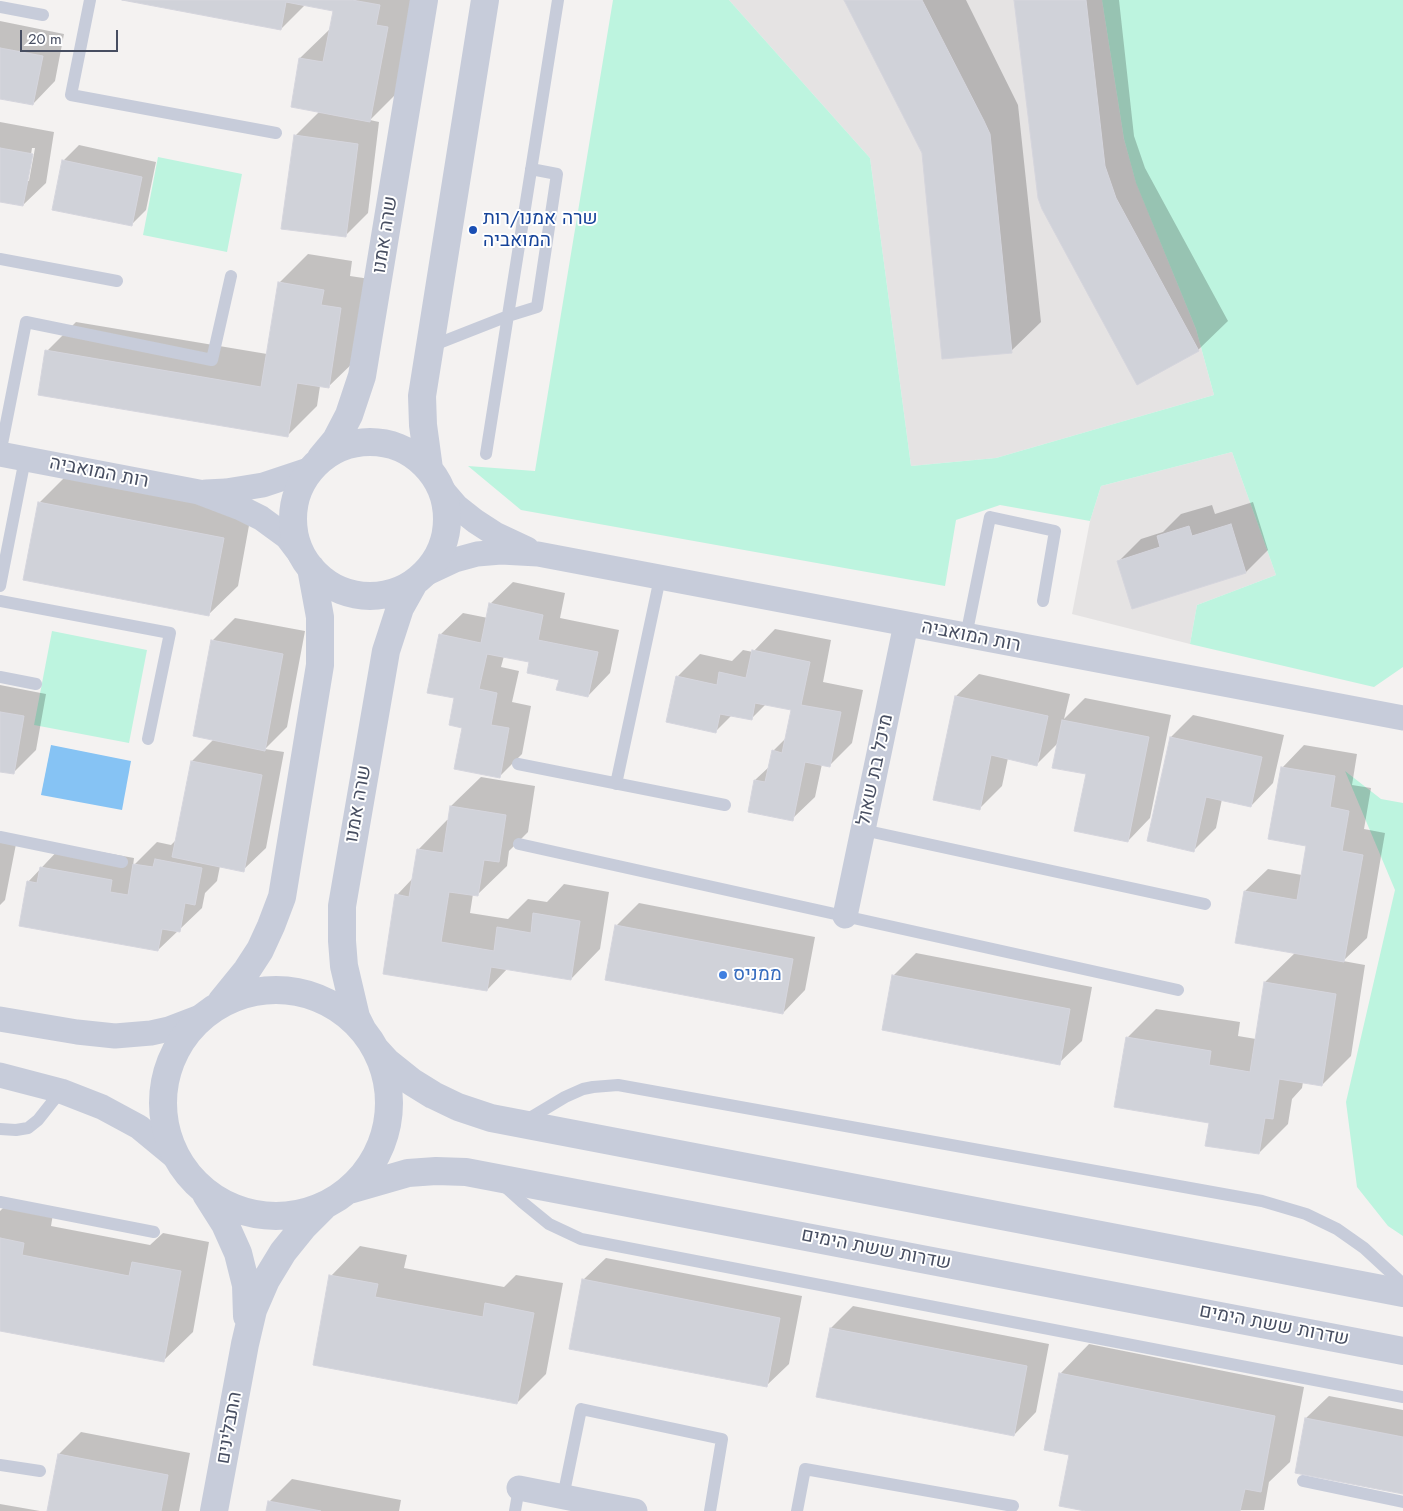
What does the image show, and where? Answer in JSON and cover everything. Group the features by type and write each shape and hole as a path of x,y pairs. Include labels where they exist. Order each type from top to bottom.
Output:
{"street":[{"name":"שרה אמנו","path":"315,464 336,440 349,414 363,371 424,0"},
{"path":"307,563 329,585 340,590 363,595 387,594 405,588 418,579 435,559 444,538 446,508 434,477 422,406 429,347 485,0"},
{"path":"179,1160 171,1144 164,1110 166,1076 172,1059 190,1029 211,1011 247,970 260,950 282,897 320,665 320,617 307,563 295,536 293,512 299,489 315,464 341,447 353,443 376,442 399,448 420,460 434,477"},
{"name":"רות המואביה","path":"0,454 199,492 261,518 287,538 307,563"},
{"name":"רות המואביה","path":"199,492 251,488 274,482 315,464"},
{"name":"רות המואביה","path":"434,477 456,506 475,521 495,534 538,554"},
{"name":"רות המואביה","path":"418,579 444,564 477,554 501,552 538,554 1403,718"},
{"name":"שרה אמנו","path":"339,1196 362,1177 372,1162 386,1130 389,1113 388,1087 384,1070 356,1018 344,966 342,906 386,650 400,608 418,579"},
{"name":"מיכל בת שאול","path":"845,916 906,624"},
{"path":"0,1020 115,1036 151,1033 169,1029 251,992 269,990 303,993 320,998 349,1017 387,1062 412,1082 444,1102 491,1118 1403,1293"},
{"path":"0,1075 61,1091 102,1107 138,1127 179,1160 202,1188"},
{"name":"שדרות ששת הימים","path":"202,1188 217,1199 233,1207 250,1212 284,1216 301,1213 339,1196 394,1176 450,1171 494,1177 1403,1351"},
{"name":"התבלינים","path":"202,1188 225,1224 243,1268 248,1304 245,1344"},
{"name":"התבלינים","path":"214,1511 253,1310 274,1266 304,1226 339,1196"},
{"path":"517,1500 563,1497 635,1511"}],"lane":[{"path":"90,0 71,95 276,133"},
{"path":"486,454 558,0"},
{"path":"0,7 44,15"},
{"path":"429,347 508,316 538,307 557,174 531,169"},
{"path":"0,260 117,281"},
{"path":"0,454 26,322 212,360 231,276"},
{"path":"0,586 24,459"},
{"path":"966,636 990,516 1055,531 1043,600"},
{"path":"616,784 660,578"},
{"path":"0,601 170,633 148,739"},
{"path":"0,677 36,684"},
{"path":"518,764 725,805"},
{"path":"863,830 1205,904"},
{"path":"0,837 122,862"},
{"path":"518,844 1178,990"},
{"path":"519,1124 564,1097 578,1091 594,1087 618,1085 1262,1201 1306,1214 1337,1229 1364,1248 1403,1284"},
{"path":"0,1129 16,1130 28,1128 48,1110 61,1091"},
{"path":"494,1177 549,1224 581,1239 1403,1397"},
{"path":"0,1202 154,1232"},
{"path":"563,1497 581,1409 722,1439 710,1511"},
{"path":"0,1465 40,1471"},
{"path":"797,1511 805,1469 1013,1506"},
{"path":"1304,1480 1403,1502"}],"shaded area":[{"path":"729,0 1102,0 1124,139 1136,182 1196,329 1214,395 996,458 911,466 870,158"},
{"path":"1232,452 1276,575 1197,605 1190,644 1072,614 1090,521 1101,486"}],"green space":[{"path":"613,0 729,0 870,158 911,466 996,458 1214,395 1196,329 1136,183 1124,139 1102,0 1403,0 1403,667 1374,687 1190,644 1197,605 1276,575 1232,452 1101,486 1090,521 1000,505 956,520 945,586 521,510 468,466 535,471"},
{"path":"158,157 242,174 227,252 143,235"},
{"path":"52,631 147,650 129,743 34,725"},
{"path":"1345,771 1381,799 1403,803 1403,1236 1388,1226 1357,1187 1346,1102 1395,890"}],"water":[{"path":"51,745 131,761 122,810 41,795"}],"building":[{"path":"122,0 352,0 380,5 376,25 388,27 370,122 291,107 299,58 323,62 333,11 286,2 281,30"},
{"path":"844,0 922,0 984,121 990,134 1012,353 942,359 922,153"},
{"path":"1014,0 1086,0 1105,166 1116,198 1199,351 1137,385 1042,209 1038,198"},
{"path":"0,48 43,56 33,105 0,99"},
{"path":"294,135 358,144 346,237 281,229"},
{"path":"0,148 33,154 23,206 0,202"},
{"path":"62,160 142,177 132,226 52,210"},
{"path":"278,282 324,290 321,305 341,308 329,388 297,383 288,437 38,395 45,350 261,387"},
{"path":"38,502 224,538 209,616 23,580"},
{"path":"1231,524 1246,573 1132,609 1117,561 1160,547 1157,536 1189,526 1192,536"},
{"path":"489,603 543,615 538,640 598,652 588,697 556,690 559,680 527,673 529,662 487,654 479,689 497,693 491,725 509,728 500,778 454,769 462,728 449,725 454,698 427,693 439,634 481,643"},
{"path":"211,640 283,654 265,751 193,736"},
{"path":"752,650 810,662 801,705 841,712 830,767 805,762 793,821 748,812 754,780 765,782 772,750 782,753 791,710 755,703 752,720 720,714 716,733 666,722 676,676 717,685 719,672 746,678"},
{"path":"955,696 1048,716 1037,766 991,755 980,810 933,800"},
{"path":"0,712 24,716 14,774 0,772"},
{"path":"1062,720 1149,737 1128,842 1074,831 1086,774 1052,768"},
{"path":"1170,737 1262,757 1251,807 1206,797 1194,852 1147,841"},
{"path":"191,761 262,775 244,872 172,857"},
{"path":"1281,767 1335,776 1330,807 1349,811 1342,851 1363,855 1344,962 1235,943 1244,891 1297,900 1306,846 1268,839"},
{"path":"450,806 506,815 499,862 484,860 478,896 449,892 441,942 494,951 497,927 531,933 533,913 580,921 571,980 491,967 487,991 383,974 395,894 409,897 417,849 443,853"},
{"path":"155,859 202,868 195,905 185,903 180,932 162,929 158,951 19,926 27,881 37,883 40,867 112,880 110,892 128,895 133,864 153,867"},
{"path":"615,925 793,959 783,1014 605,980"},
{"path":"892,975 1070,1009 1060,1065 882,1030"},
{"path":"1264,982 1336,994 1322,1086 1279,1079 1273,1119 1265,1118 1259,1154 1205,1146 1209,1123 1114,1107 1126,1037 1211,1051 1209,1065 1250,1072"},
{"path":"0,1238 24,1243 22,1255 129,1276 132,1262 181,1271 164,1362 0,1331"},
{"path":"329,1275 378,1284 375,1297 483,1317 485,1303 534,1313 517,1404 313,1365"},
{"path":"582,1279 780,1318 767,1387 569,1349"},
{"path":"830,1328 1027,1366 1014,1436 816,1397"},
{"path":"1059,1373 1275,1416 1261,1492 1245,1489 1240,1511 1085,1511 1059,1506 1069,1455 1044,1450"},
{"path":"1305,1418 1403,1437 1403,1494 1295,1473"},
{"path":"58,1454 168,1475 161,1511 47,1511"},
{"path":"268,1501 321,1511 266,1511"}],"place":[{"name":"שרה אמנו/רות המואביה","path":"473,230"},
{"name":"ממניס","path":"723,975"}]}
